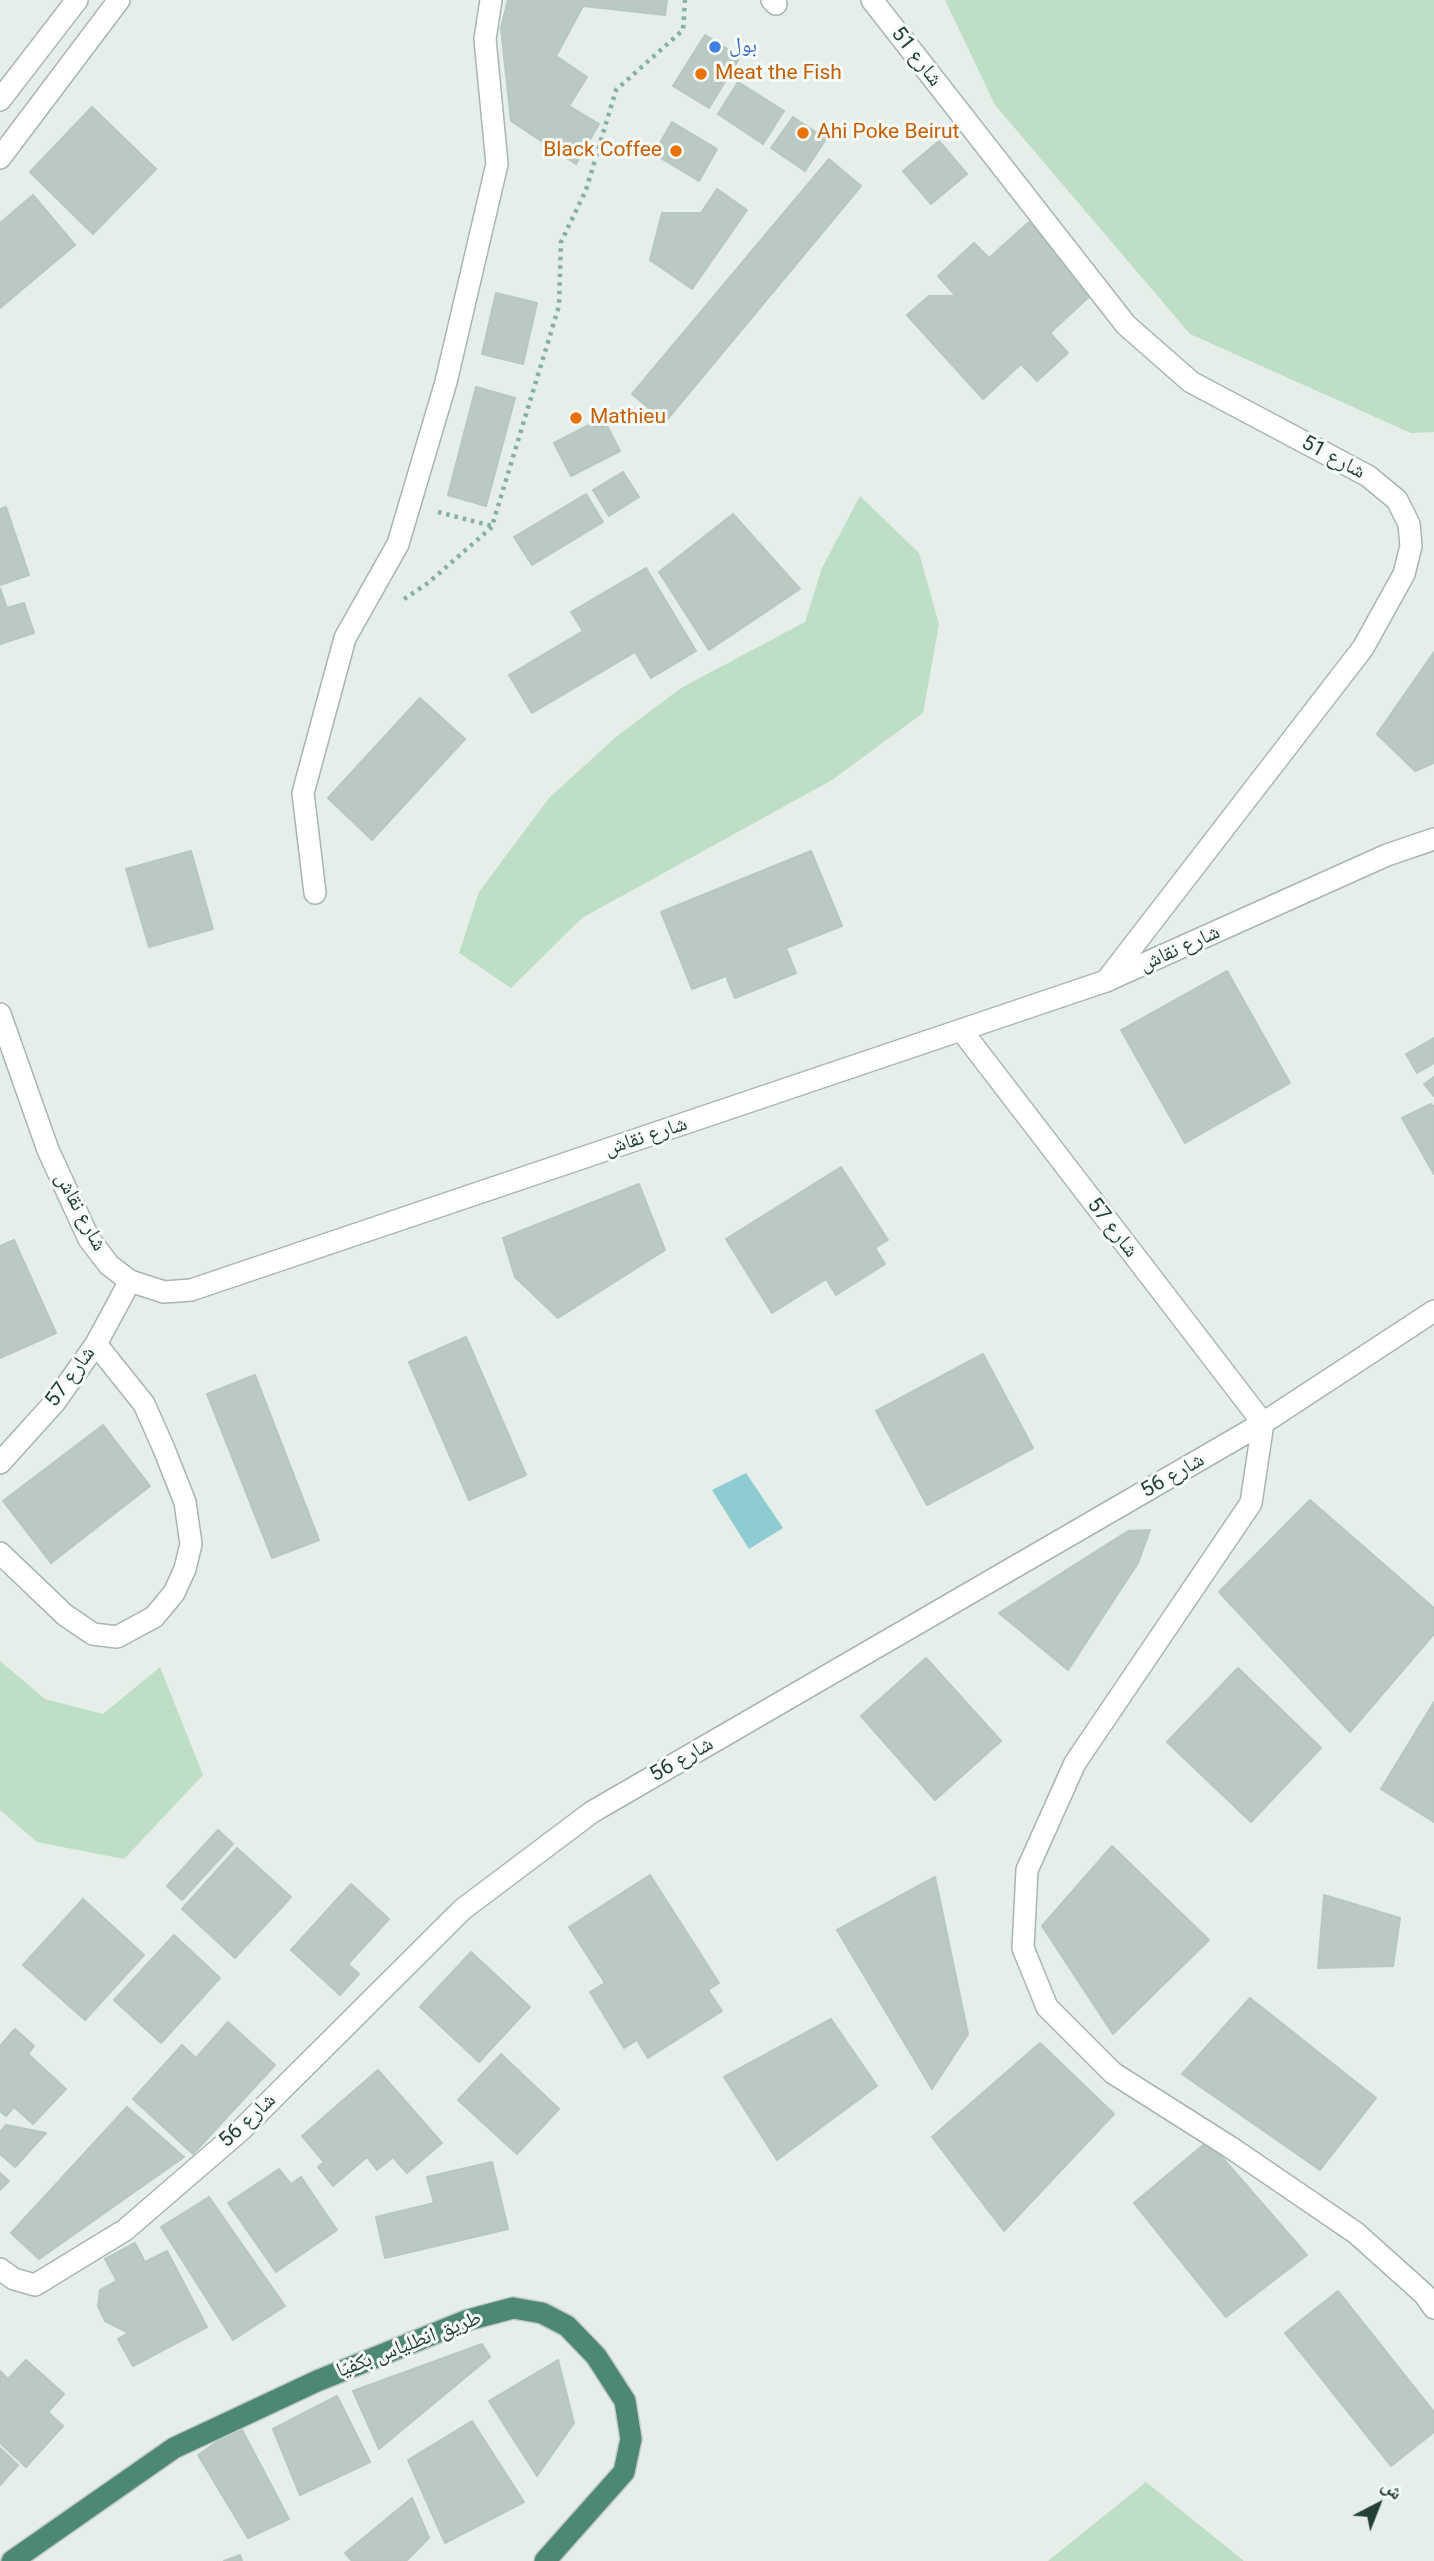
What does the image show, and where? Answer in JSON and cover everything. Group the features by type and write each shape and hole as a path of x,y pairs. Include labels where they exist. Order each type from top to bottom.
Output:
{"highway":[{"name":"طريق انطلياس بكفيّا","path":"12,2561 174,2448 317,2381 468,2320 513,2308 542,2313 566,2326 596,2356 625,2401 631,2439 624,2472 545,2561"}],"street":[{"path":"0,100 77,0"},
{"path":"0,158 119,0"},
{"path":"315,893 303,793 345,638 398,544 446,382 497,164 485,39 491,0"},
{"name":"شارع 51","path":"872,0 1126,325 1191,382 1368,476 1396,500 1409,524 1411,546 1404,574 1363,648 1106,981"},
{"name":"شارع نقاش","path":"0,1014 48,1150 89,1239 109,1265 130,1281 164,1292 191,1290 1106,981 1387,855 1434,838"},
{"name":"شارع 57","path":"962,1031 1264,1423"},
{"name":"شارع 57","path":"0,1463 55,1402 96,1344 130,1281"},
{"name":"شارع 56","path":"0,2269 13,2279 35,2285 125,2230 241,2130 463,1909 592,1812 1264,1423 1434,1311"},
{"path":"0,1553 65,1615 93,1633 117,1637 154,1617 174,1593 185,1569 191,1544 184,1502 144,1404 96,1344"},
{"path":"1264,1423 1251,1503 1075,1763 1027,1870 1023,1948 1047,2007 1113,2073 1230,2147 1356,2233 1424,2294 1434,2308"}],"path":[{"path":"397,604 428,583 492,526 559,306 561,242 586,190 616,90 683,30 685,0"},
{"path":"409,504 492,526"}],"green space":[{"path":"945,0 1434,0 1434,432 1411,433 1190,334 995,105"},
{"path":"860,496 919,553 939,624 923,713 832,780 582,918 511,988 459,953 479,892 549,798 616,737 681,688 805,622 822,568"},
{"path":"0,1661 45,1699 103,1714 160,1667 203,1775 124,1859 37,1842 0,1810"},
{"path":"1146,2482 1244,2561 1048,2561"}],"water":[{"path":"746,1473 783,1528 749,1549 712,1490"}],"building":[{"path":"508,0 667,0 665,15 583,6 556,56 587,77 569,106 599,124 576,164 511,121 501,28"},
{"path":"705,35 740,57 709,108 673,86"},
{"path":"738,82 784,111 763,144 718,114"},
{"path":"92,107 156,169 93,234 30,172"},
{"path":"793,117 826,139 805,171 771,148"},
{"path":"672,122 717,149 699,181 654,154"},
{"path":"939,141 967,174 931,204 903,171"},
{"path":"829,159 861,186 665,422 632,394"},
{"path":"717,189 747,210 692,289 650,260 662,213 701,213"},
{"path":"33,195 75,245 0,308 0,223"},
{"path":"1029,222 1093,293 1050,333 1068,353 1037,381 1021,364 983,399 907,315 929,296 956,296 938,276 974,243 989,258"},
{"path":"496,293 537,303 523,364 482,354"},
{"path":"476,387 515,398 486,506 448,495"},
{"path":"603,418 620,451 571,476 554,443"},
{"path":"623,472 639,497 609,516 593,490"},
{"path":"586,494 603,522 532,565 514,537"},
{"path":"6,507 29,575 0,585 0,509"},
{"path":"733,514 800,589 709,650 659,572"},
{"path":"646,568 696,651 651,678 635,652 532,713 509,675 583,631 571,612"},
{"path":"0,588 7,608 24,603 34,633 0,644"},
{"path":"1434,652 1434,763 1415,771 1377,734"},
{"path":"420,698 465,739 372,840 328,798"},
{"path":"191,851 213,929 149,947 126,869"},
{"path":"811,851 842,926 786,948 796,973 735,998 726,976 692,989 661,912"},
{"path":"1227,971 1290,1083 1185,1143 1121,1030"},
{"path":"1434,1038 1434,1063 1417,1073 1406,1054"},
{"path":"1434,1077 1434,1096 1424,1084"},
{"path":"1431,1104 1434,1107 1434,1174 1402,1118"},
{"path":"841,1167 888,1240 875,1248 885,1264 836,1295 826,1279 772,1313 726,1239"},
{"path":"639,1184 665,1250 558,1318 515,1277 503,1238"},
{"path":"14,1240 56,1333 0,1358 0,1246"},
{"path":"466,1337 526,1475 469,1500 409,1362"},
{"path":"983,1354 1033,1448 927,1505 876,1411"},
{"path":"255,1375 319,1540 272,1558 207,1394"},
{"path":"103,1425 150,1486 51,1563 3,1501"},
{"path":"1310,1500 1434,1608 1434,1634 1350,1732 1219,1592"},
{"path":"1150,1530 1138,1563 1068,1670 999,1613 1128,1531"},
{"path":"926,1658 1001,1741 935,1800 861,1716"},
{"path":"1238,1668 1321,1748 1251,1822 1167,1742"},
{"path":"1434,1702 1434,1822 1381,1789"},
{"path":"218,1830 233,1844 182,1900 167,1886"},
{"path":"1112,1846 1209,1940 1113,2034 1042,1926"},
{"path":"237,1848 291,1897 235,1958 182,1909"},
{"path":"650,1875 719,1983 708,1990 722,2011 648,2058 637,2040 624,2048 590,1992 605,1983 569,1927"},
{"path":"935,1877 968,2034 932,2089 837,1930"},
{"path":"351,1884 389,1919 348,1964 359,1974 340,1995 291,1950"},
{"path":"1324,1895 1400,1918 1393,1966 1318,1968"},
{"path":"83,1899 144,1955 85,2020 23,1965"},
{"path":"174,1935 220,1978 161,2043 114,2000"},
{"path":"471,1952 530,2007 479,2062 420,2007"},
{"path":"1250,1998 1376,2098 1320,2170 1182,2074"},
{"path":"831,2019 877,2086 777,2160 724,2077"},
{"path":"228,2022 275,2065 193,2154 133,2099 182,2045 196,2058"},
{"path":"15,2029 34,2046 28,2054 66,2089 33,2124 14,2107 6,2116 0,2111 0,2046"},
{"path":"1040,2043 1114,2114 1004,2231 932,2137"},
{"path":"501,2054 559,2109 517,2154 458,2100"},
{"path":"378,2070 442,2143 407,2173 393,2157 377,2170 367,2157 333,2186 318,2167 324,2162 302,2136"},
{"path":"127,2107 184,2157 39,2259 11,2233"},
{"path":"6,2125 46,2133 15,2167 0,2154 0,2132"},
{"path":"1208,2141 1307,2255 1226,2317 1134,2203"},
{"path":"492,2162 508,2229 385,2258 376,2217 434,2203 427,2177"},
{"path":"279,2169 291,2184 301,2177 337,2230 276,2272 228,2203"},
{"path":"0,2173 9,2181 0,2190"},
{"path":"209,2197 285,2306 233,2340 161,2227"},
{"path":"135,2243 145,2262 167,2251 207,2327 133,2366 118,2339 129,2333 105,2321 98,2306 100,2290 117,2281 105,2259"},
{"path":"1338,2291 1434,2412 1434,2432 1391,2466 1285,2333"},
{"path":"482,2344 490,2357 379,2449 353,2391"},
{"path":"26,2360 64,2394 48,2412 63,2426 26,2467 0,2443 0,2371 8,2379"},
{"path":"558,2360 574,2423 537,2476 489,2401"},
{"path":"337,2396 370,2462 300,2495 273,2429"},
{"path":"472,2421 524,2502 445,2543 408,2460"},
{"path":"240,2426 289,2519 248,2538 198,2455"},
{"path":"0,2448 18,2465 0,2485"},
{"path":"412,2498 429,2538 406,2561 352,2561 345,2553"},
{"path":"240,2555 242,2561 224,2561"}],"place":[{"name":"بول","path":"715,47"},
{"name":"Meat the Fish","path":"701,74"},
{"name":"Ahi Poke Beirut","path":"803,133"},
{"name":"Black Coffee","path":"676,151"},
{"name":"Mathieu","path":"576,418"}]}
